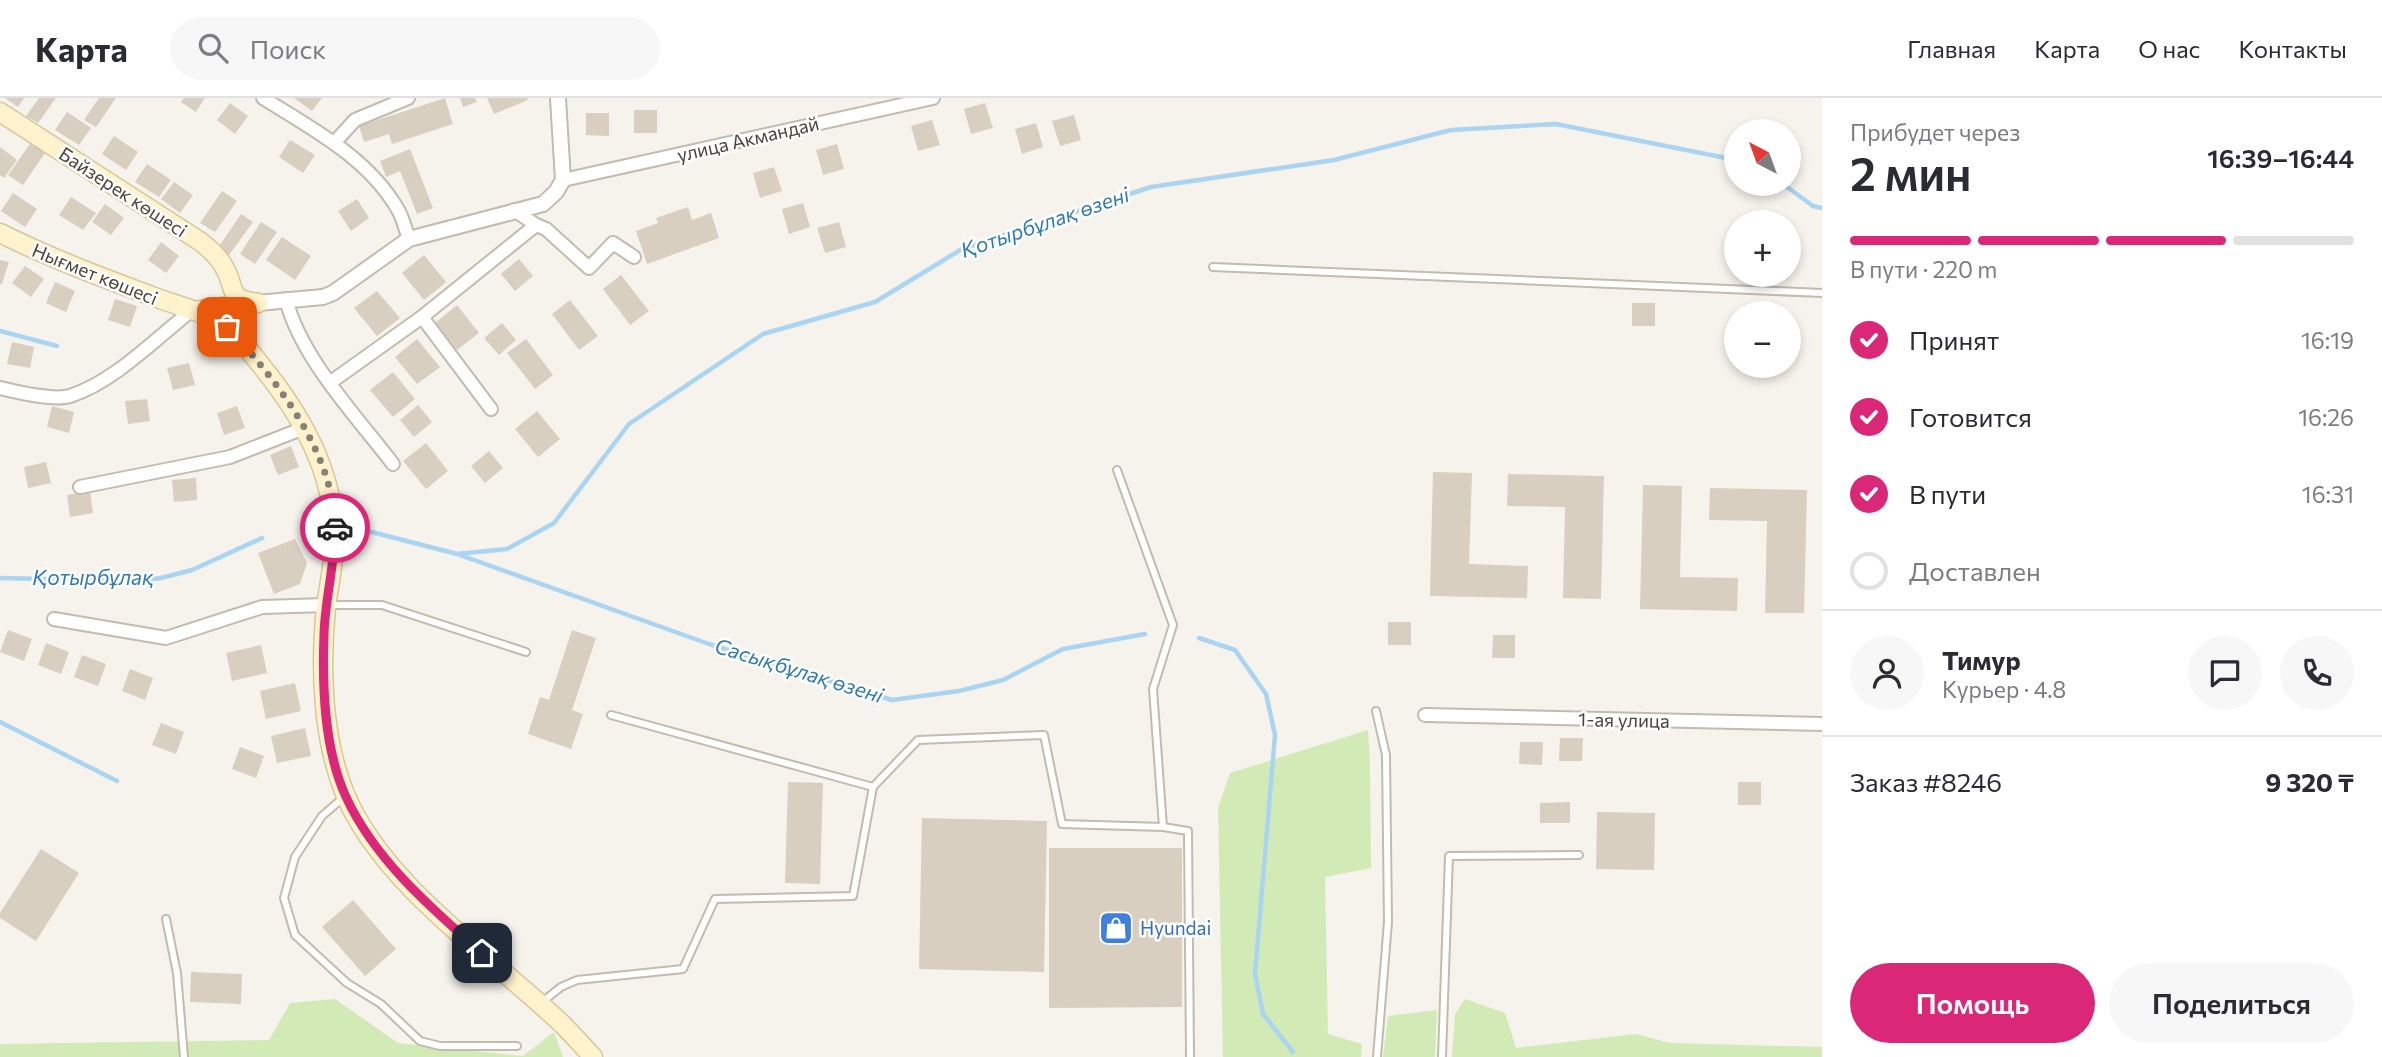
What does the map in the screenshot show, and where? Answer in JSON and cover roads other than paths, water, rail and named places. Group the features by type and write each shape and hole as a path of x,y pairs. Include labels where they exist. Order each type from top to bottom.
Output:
{"main road":[{"name":"Байзерек көшесі","path":"0,112 201,242 224,266 230,285"},
{"name":"Нығмет көшесі","path":"0,233 36,251 220,322 246,347"},
{"path":"230,285 234,295 240,299 258,303"},
{"path":"230,285 230,306 234,324 246,347 283,394 304,428 326,477 335,520 323,662 328,727 346,795 369,836 408,884 563,1025 593,1057"},
{"path":"246,347 239,329 239,316 244,308 258,303"},
{"path":"191,311 230,306"},
{"path":"563,1025 572,1040 577,1057"}],"street":[{"path":"263,98 334,143 361,164 381,184 399,210 409,239"},
{"path":"334,143 355,120 408,98"},
{"path":"230,306 323,297 333,293 409,239 543,204 556,192 563,180 558,98"},
{"name":"улица Акмандай","path":"563,180 933,98"},
{"path":"514,210 546,229 589,268 613,243 634,257"},
{"path":"331,382 422,317 536,225"},
{"path":"286,299 297,331 331,382 393,464"},
{"path":"0,388 25,394 68,397 110,376 191,311"},
{"path":"422,317 491,409"},
{"path":"80,487 230,457 304,428"},
{"path":"54,619 166,638 262,607 326,605"},
{"name":"1-ая улица","path":"1425,715 1822,724"}],"lane":[{"path":"1213,267 1822,293"},
{"path":"1117,470 1173,625 1153,689 1163,827"},
{"path":"326,605 382,605 526,652"},
{"path":"1376,711 1386,755 1388,922 1377,1057"},
{"path":"611,715 873,787"},
{"path":"540,1004 576,979 683,969 715,898 853,896 873,787 918,740 1044,735 1062,824 1163,827 1188,831 1190,1057"},
{"path":"346,795 322,816 295,857 284,898 295,936 346,984 381,1004 420,1041 440,1046 517,1046"},
{"path":"1442,1057 1449,856 1579,856"},
{"path":"166,919 177,973 184,1057"}],"waterway":[{"name":"Қотырбұлақ өзені","path":"364,530 457,554 507,549 554,523 629,424 763,334 875,302 962,249 1151,187 1334,160 1451,130 1556,124 1724,158"},
{"name":"Қотырбұлақ өзені","path":"1799,196 1813,206 1822,208"},
{"path":"0,331 57,346"},
{"name":"Қотырбұлақ","path":"0,578 136,581 161,578 192,570 262,538"},
{"name":"Сасықбұлақ өзені","path":"460,555 709,644 892,700 959,691 1003,680 1063,649 1145,634"},
{"name":"Сасықбұлақ өзені","path":"1199,638 1235,650 1266,694 1275,735 1255,974 1263,1014 1293,1052"},
{"path":"0,722 117,781"}],"place":[{"name":"Hyundai","path":"1116,928"}]}
